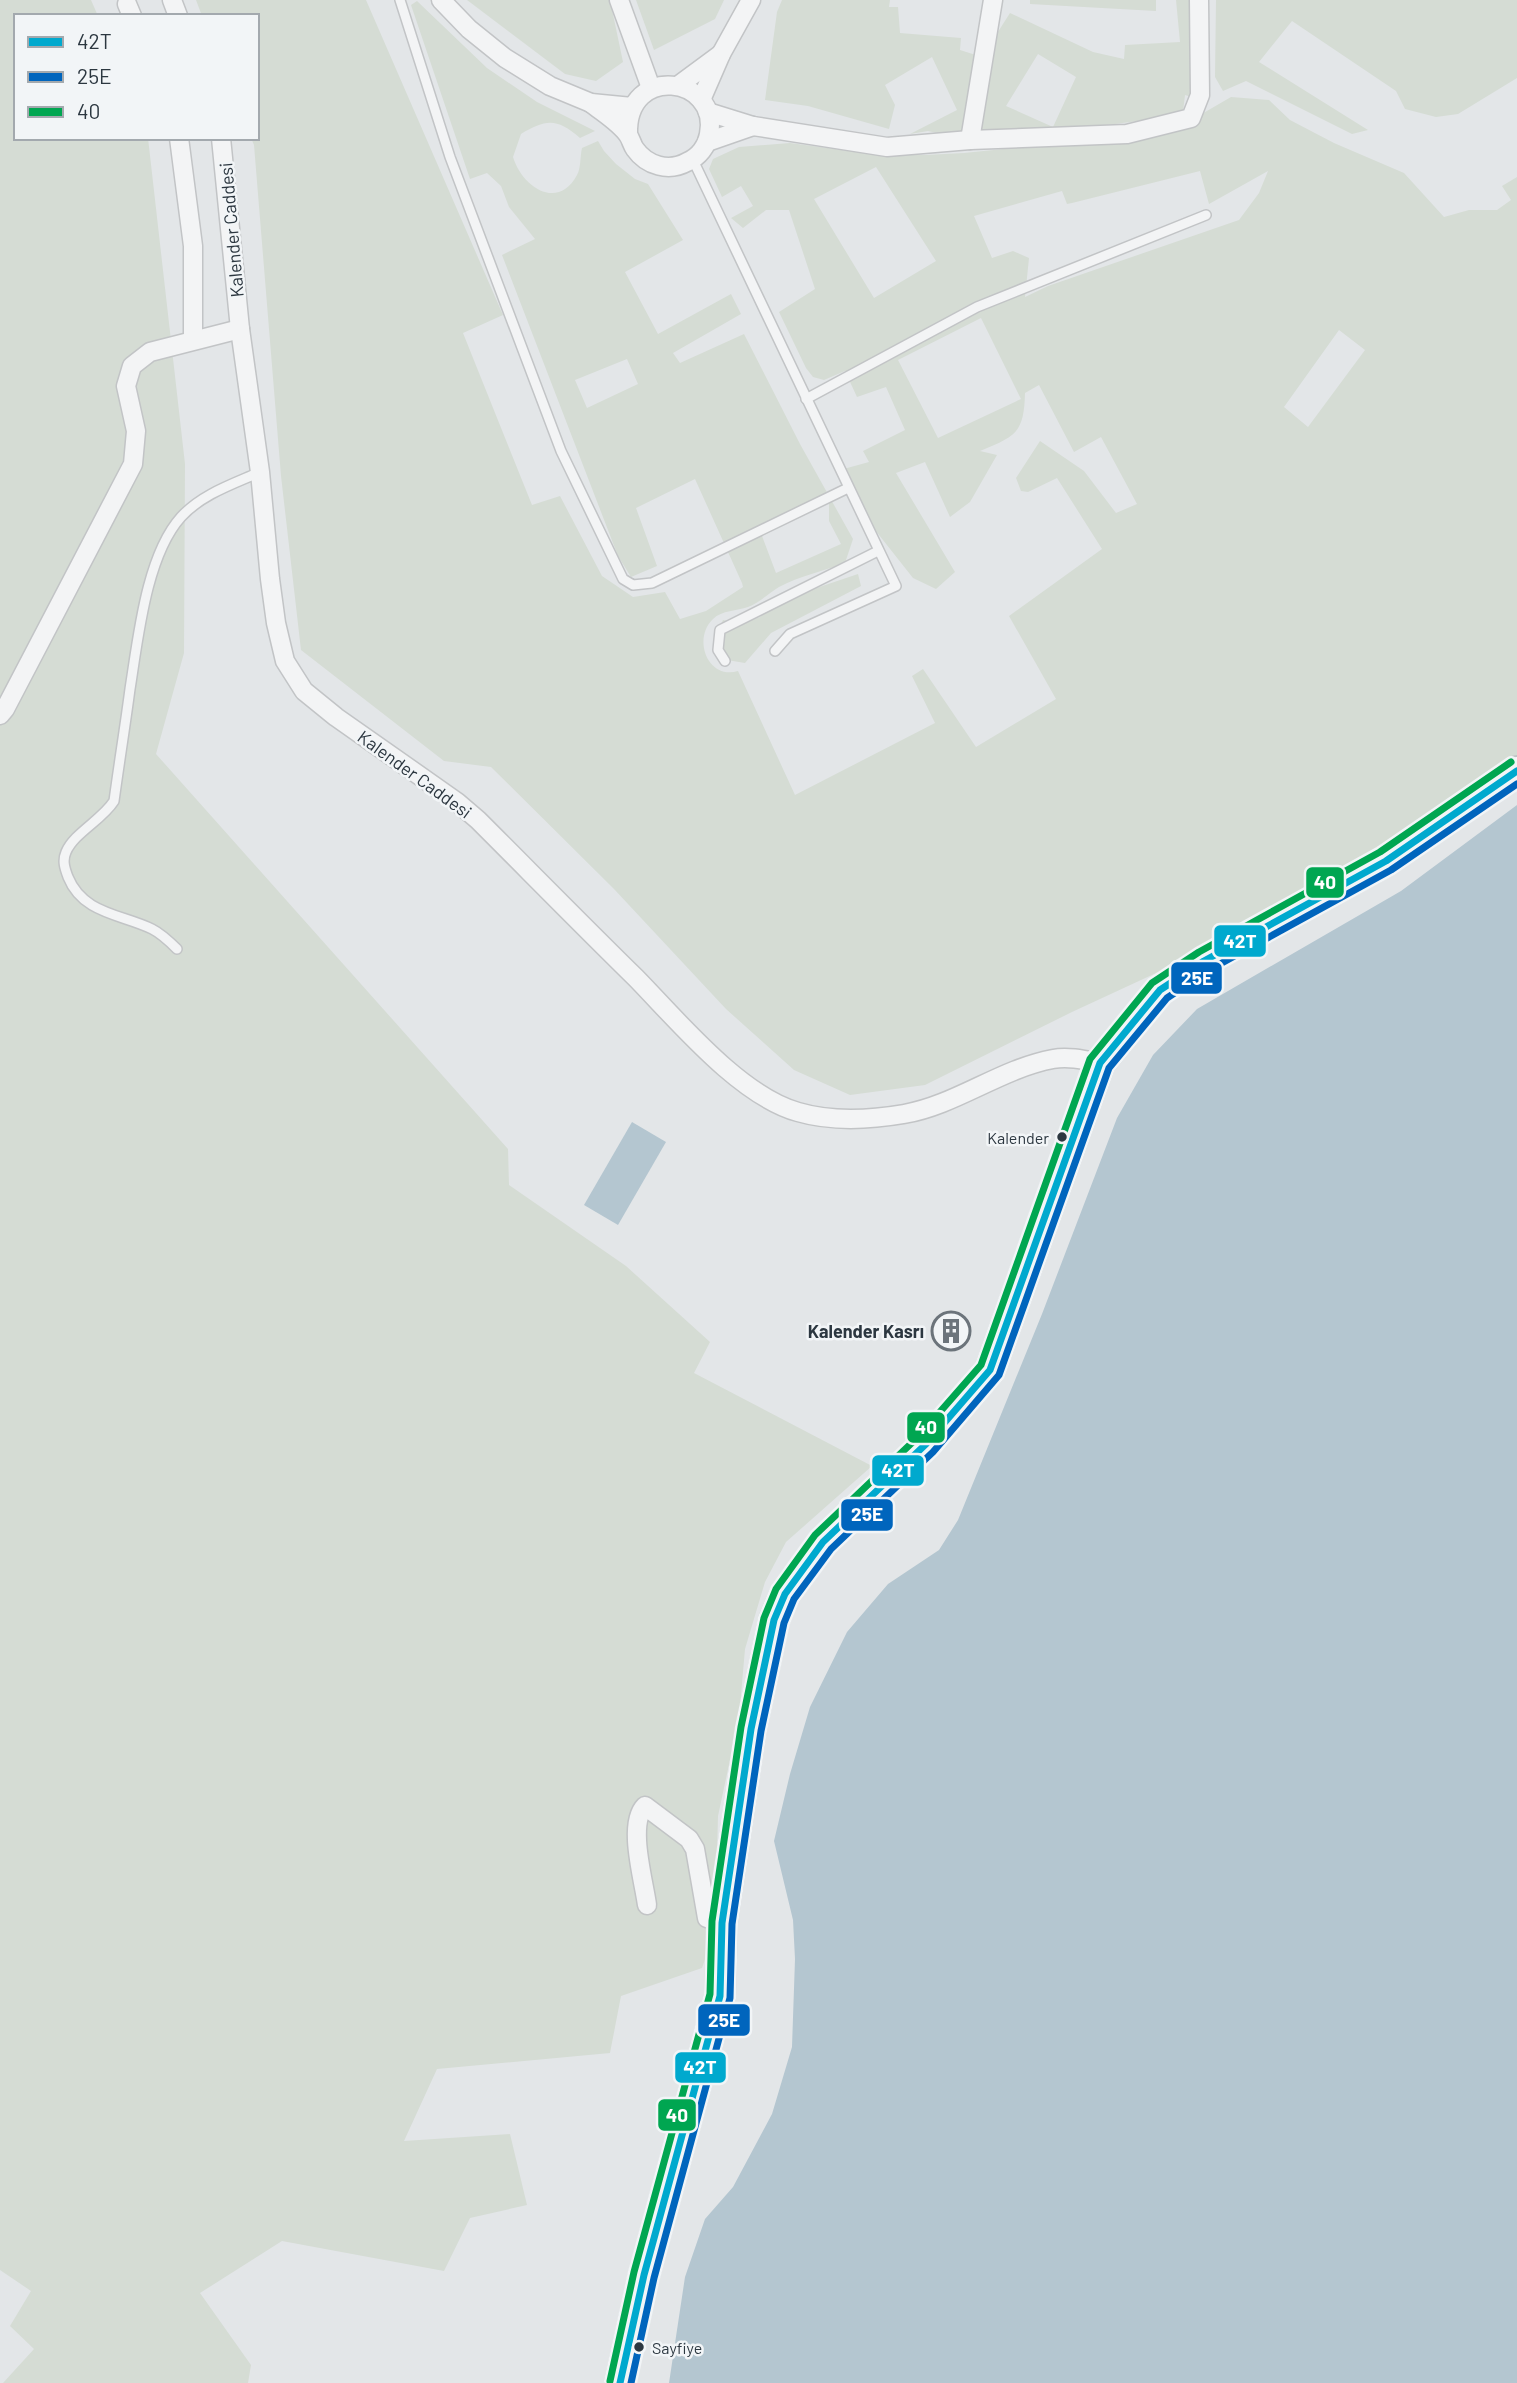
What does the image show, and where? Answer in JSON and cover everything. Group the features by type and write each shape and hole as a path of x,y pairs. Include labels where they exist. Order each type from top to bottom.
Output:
{"main road":[{"path":"620,2383 644,2275 719,1996 722,1923 751,1729 774,1620 785,1594 823,1542 926,1444 990,1370 1100,1063 1160,990 1204,961 1386,861 1517,771"}],"street":[{"path":"441,0 505,58 550,86 592,103 632,107"},
{"path":"619,0 651,88"},
{"path":"704,106 721,54 751,0"},
{"path":"970,140 993,0"},
{"path":"704,106 753,126 887,147 970,140 1127,134 1191,118 1200,95 1199,0"},
{"path":"678,85 721,54"},
{"path":"664,84 678,85 691,91 704,106 710,122 707,142 693,160 680,166 653,164 641,157 633,147 627,120 640,96 651,88 664,84"},
{"path":"592,103 628,134"},
{"path":"707,142 753,126"},
{"path":"179,140 192,246 193,339"},
{"name":"Kalender Caddesi","path":"221,140 240,329 260,472 275,624 285,661 304,691 336,717 457,802 719,1062 768,1098 797,1112 831,1118 867,1119 906,1114 941,1104 1029,1065 1055,1058 1100,1063"},
{"path":"0,715 133,464 136,431 126,386 132,366 150,352 240,329"},
{"path":"648,1905 638,1843 637,1818 645,1806 689,1839 695,1849 707,1918 722,1923"}],"lane":[{"path":"400,0 450,157 562,451 623,579 633,585 652,583 848,488"},
{"path":"693,160 896,586 790,634 775,651"},
{"path":"806,399 977,307 1206,215"},
{"path":"177,949 159,932 100,911 82,899 71,885 63,866 66,852 74,841 107,812 114,801 144,602 154,568 170,533 181,517 198,502 215,491 260,472"},
{"path":"725,662 718,650 720,630 878,551"}],"shaded area":[{"path":"0,0 91,0 97,14 14,14 14,140 148,140 185,464 184,653 156,754 508,1149 509,1185 626,1266 710,1342 694,1373 872,1466 786,1542 765,1582 745,1649 739,1718 718,1816 715,1931 702,1968 621,1996 610,2053 437,2069 404,2141 510,2134 527,2205 470,2218 444,2271 282,2241 200,2293 251,2365 248,2383 3,2383 34,2349 10,2326 31,2291 0,2270"},
{"path":"196,0 366,0 503,315 463,333 532,505 560,496 602,576 633,597 665,592 680,619 706,611 743,587 742,583 695,479 636,508 657,566 631,577 618,556 502,255 535,239 509,207 501,186 487,173 470,179 411,5 417,1 487,68 537,102 595,131 580,138 558,124 545,123 521,134 513,157 524,178 532,185 551,193 560,192 569,186 578,172 582,148 598,141 616,164 635,179 648,184 683,240 625,272 658,334 731,294 741,314 673,353 680,363 744,334 800,444 853,539 845,563 787,583 748,607 721,614 707,627 704,637 706,656 711,664 727,672 738,671 795,795 935,723 912,676 923,669 976,747 1056,699 1009,616 1102,549 1057,478 1028,492 1021,491 1016,478 1040,441 1084,471 1116,513 1137,504 1101,437 1074,452 1039,385 1025,393 1023,417 1016,431 1010,437 980,451 997,455 970,502 950,517 925,462 896,473 955,572 936,589 913,578 864,516 840,470 869,462 863,451 905,430 886,387 857,397 845,371 824,380 813,377 806,368 779,312 815,289 789,210 766,210 743,228 731,218 753,206 741,186 722,197 709,169 713,159 739,147 790,143 872,154 925,155 1143,135 1200,115 1231,97 1269,100 1290,120 1334,143 1404,173 1444,217 1469,210 1497,210 1511,200 1502,186 1517,177 1517,758 1469,797 1264,923 1072,1012 925,1085 850,1095 794,1070 726,1009 614,889 491,767 444,761 301,650 281,476 252,140 259,140 259,14 201,14","holes":["876,167 936,261 874,298 814,199","1200,171 1209,204 1268,171 1259,193 1239,220 1048,286 1025,297 1029,258 1013,251 992,258 974,216 1062,191 1067,204","981,318 1021,399 938,438 898,360","1339,330 1365,350 1308,427 1284,407","627,359 638,384 587,408 575,380","829,496 829,521 841,544 776,573 762,536 821,505"]},
{"path":"467,0 610,0 623,62 596,81 565,74"},
{"path":"636,0 724,0 715,19 654,50"},
{"path":"782,0 890,0 889,7 898,7 900,33 961,38 960,50 982,57 1010,13 1093,52 1124,59 1125,45 1180,42 1176,0 1196,0 1198,99 1185,95 1183,112 1084,128 1053,127 941,134 928,131 910,134 957,110 932,57 885,85 895,105 889,129 808,106 765,100 777,12","holes":["1038,54 1076,77 1053,127 1006,106"]},
{"path":"1030,0 1156,0 1156,11 1030,4"},
{"path":"1216,0 1517,0 1517,78 1458,114 1436,117 1405,109 1396,91 1292,21 1259,62 1368,130 1352,134 1246,81 1223,91 1215,77"},
{"path":"858,574 861,586 771,633 745,663 721,659 714,639 723,620 743,623 760,617 772,603"}],"water":[{"path":"1517,805 1517,2383 669,2383 685,2277 705,2219 733,2187 772,2114 792,2047 795,1959 793,1920 774,1841 810,1707 847,1632 888,1584 939,1550 958,1520 1042,1314 1117,1118 1153,1055 1197,1009 1401,891"},
{"path":"632,1122 666,1142 618,1225 584,1205"}],"transit line":[{"name":"40","path":"610,2381 634,2272 710,1994 712,1921 741,1727 764,1618 776,1589 815,1535 918,1437 981,1365 1090,1059 1152,983 1199,952 1380,852 1511,762"},
{"name":"42T","path":"620,2383 644,2275 720,1996 722,1923 751,1729 774,1620 785,1594 823,1542 926,1444 990,1370 1100,1063 1160,990 1204,961 1386,861 1517,771"},
{"name":"25E","path":"631,2383 654,2278 730,1998 732,1924 761,1731 784,1623 794,1599 831,1549 933,1452 999,1375 1109,1068 1167,998 1209,970 1391,870 1517,784"}],"place":[{"name":"Kalender","path":"1062,1137"},
{"name":"Kalender Kasrı","path":"951,1331"},
{"name":"Sayfiye","path":"639,2347"}]}
